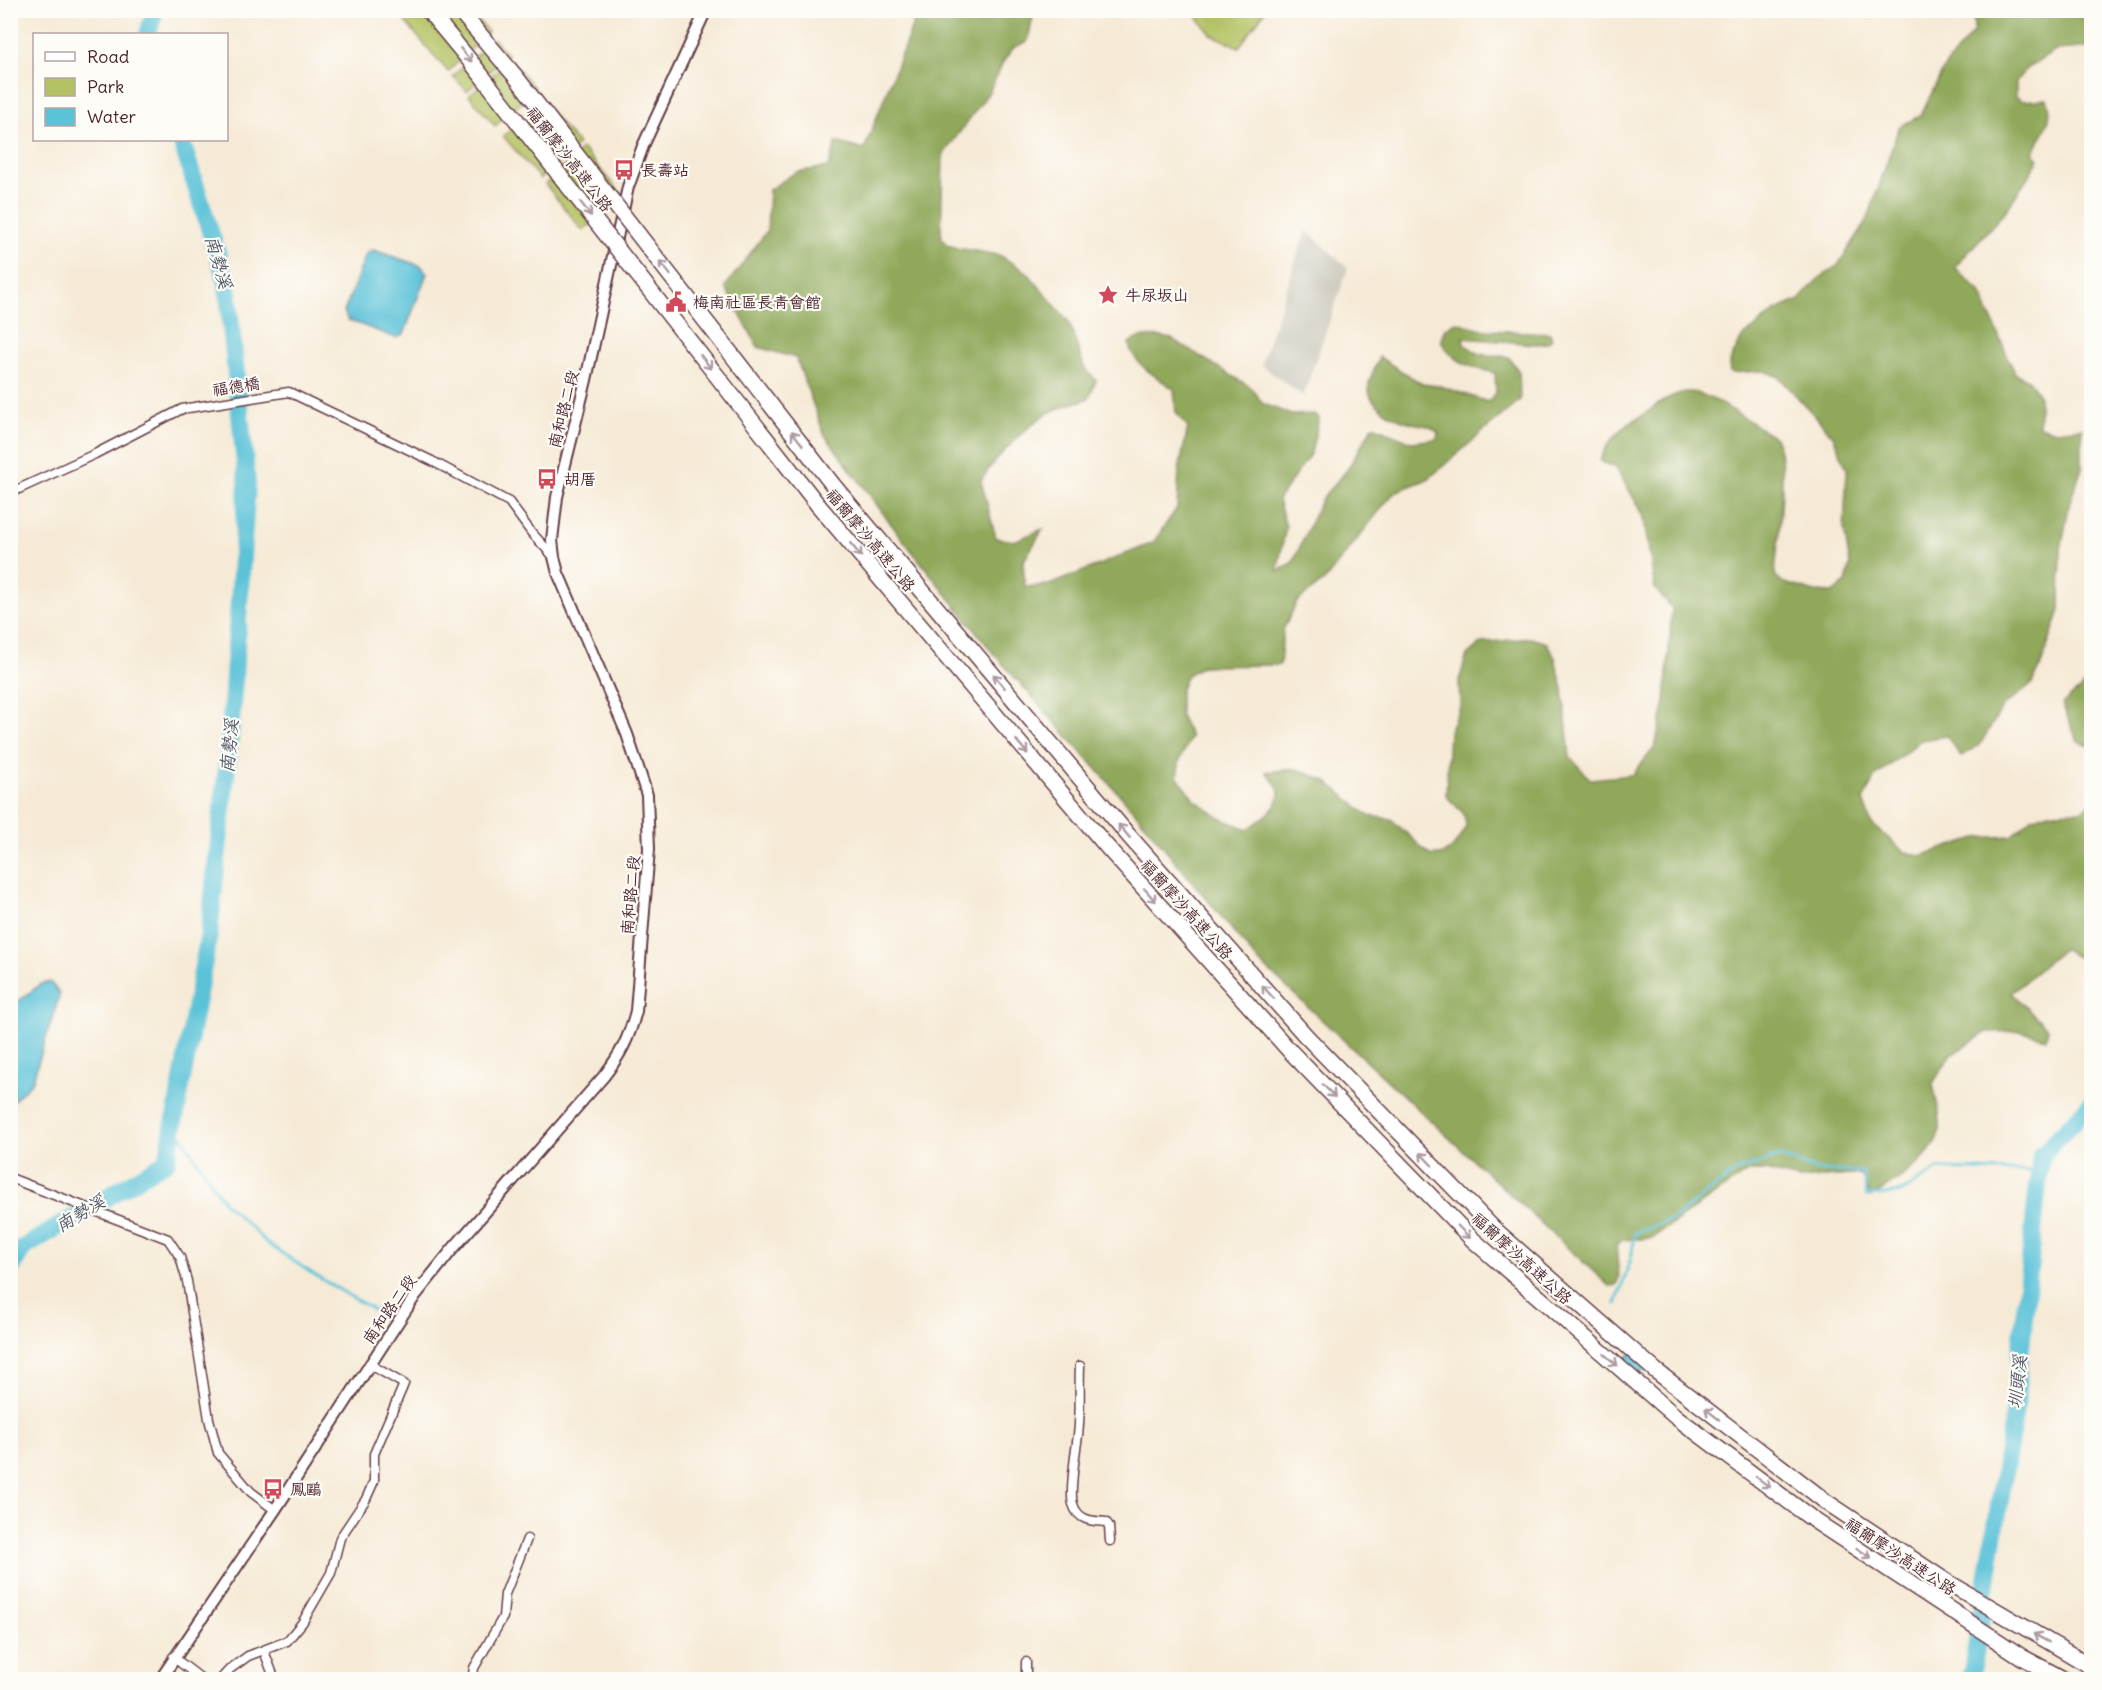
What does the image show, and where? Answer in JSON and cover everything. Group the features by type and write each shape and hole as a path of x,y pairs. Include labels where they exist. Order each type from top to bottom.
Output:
{"highway":[{"name":"福爾摩沙高速公路","path":"428,10 818,506 1108,848 1288,1049 1472,1239 1676,1417 1815,1521 2022,1657 2065,1680"},
{"name":"福爾摩沙高速公路","path":"459,10 516,77 833,485 1129,836 1306,1036 1494,1229 1656,1371 1825,1502 1944,1580 2091,1666"}],"main road":[{"name":"南和路二段","path":"163,1675 173,1657 275,1510 415,1296 451,1251 604,1076 630,1034 636,1011 650,849 647,795 627,734 558,573 552,540 557,497 586,380 628,187 643,146 706,10"}],"street":[{"name":"福德橋","path":"10,493 95,454 182,409 289,392 432,461 509,502 554,557"},
{"path":"11,1178 168,1239 180,1257 187,1281 209,1419 218,1453 251,1492 275,1510"},
{"path":"220,1680 230,1669 248,1656 286,1641 303,1623 331,1573 340,1538 366,1499 374,1481 374,1454 404,1384 369,1364"},
{"path":"1080,1366 1078,1435 1072,1503 1083,1518 1089,1521 1106,1522 1109,1526 1110,1541"},
{"path":"472,1680 474,1668 503,1617 505,1594 527,1539"},
{"path":"264,1651 275,1680"},
{"path":"173,1657 202,1680"},
{"path":"1026,1662 1026,1680"}],"shaded area":[{"path":"1306,230 1348,268 1303,396 1261,365"}],"green space":[{"path":"396,11 470,11 488,32 448,72"},
{"path":"918,11 1034,11 1028,41 1013,48 1003,62 989,92 943,155 941,238 948,245 957,248 999,255 1027,272 1069,322 1084,367 1096,381 1089,398 1050,412 1022,433 1002,453 981,481 996,538 1014,541 1043,529 1023,562 1025,587 1049,585 1153,543 1177,508 1179,470 1188,427 1176,413 1174,389 1140,364 1129,343 1134,340 1150,336 1172,339 1252,388 1262,403 1291,415 1315,414 1319,418 1311,453 1278,500 1286,527 1277,572 1293,562 1322,498 1347,470 1373,426 1412,442 1437,439 1438,433 1433,428 1405,421 1390,414 1377,405 1372,398 1369,384 1379,357 1422,384 1440,386 1488,402 1496,392 1495,373 1471,366 1451,355 1441,341 1445,329 1456,322 1486,330 1550,333 1552,339 1547,343 1535,344 1463,338 1464,344 1479,354 1509,357 1519,372 1520,400 1428,479 1395,492 1325,580 1297,602 1283,630 1280,665 1202,666 1187,675 1180,692 1180,715 1191,737 1180,759 1177,776 1194,799 1220,818 1248,829 1270,812 1278,801 1278,788 1266,772 1296,769 1326,781 1369,816 1391,819 1430,855 1437,855 1443,854 1452,847 1466,826 1464,814 1446,796 1449,731 1460,707 1459,680 1467,655 1481,643 1531,638 1547,643 1555,658 1563,689 1570,757 1590,779 1632,775 1655,747 1665,702 1672,608 1655,589 1643,514 1616,468 1600,461 1606,448 1627,425 1657,405 1682,393 1698,393 1733,410 1775,438 1782,465 1782,484 1775,575 1781,582 1815,592 1832,593 1846,583 1850,565 1844,529 1847,469 1833,436 1779,377 1764,371 1730,373 1729,364 1741,339 1775,311 1799,300 1817,280 1838,265 1867,221 1899,127 1921,115 1945,66 1974,31 1973,12 1970,11 2091,11 2091,21 2088,24 2091,24 2091,47 2057,50 2027,68 2016,81 2016,97 2023,101 2047,99 2049,120 2033,153 2039,159 2008,208 1955,267 1980,292 2015,373 2030,381 2039,395 2039,426 2055,431 2082,428 2082,468 2070,501 2061,549 2060,610 2039,671 2030,686 2003,706 1981,743 1961,757 1947,736 1921,740 1875,777 1863,800 1871,823 1903,851 1920,856 1976,838 2011,836 2032,818 2048,812 2081,811 2091,802 2091,944 2077,957 2063,949 2011,993 2048,1028 2046,1038 2020,1031 1987,1032 1951,1055 1933,1083 1940,1124 1933,1146 1914,1166 1871,1197 1861,1174 1799,1179 1765,1171 1749,1171 1652,1238 1623,1240 1616,1245 1619,1277 1616,1285 1609,1286 1256,959 1134,811 993,653 900,536 824,434 796,358 758,347 725,287 767,231 769,190 796,172 829,167 836,142 864,150"},
{"path":"1192,11 1265,11 1239,47 1212,35"},
{"path":"494,39 508,55 467,91 453,76"},
{"path":"511,59 536,90 495,126 469,95"},
{"path":"543,103 578,144 540,179 503,136"},
{"path":"582,148 622,195 583,231 545,184"},
{"path":"2091,680 2092,744 2089,746 2078,742 2062,704"}],"water":[{"path":"373,250 421,266 427,273 404,334 396,338 348,320 344,312 367,252"},
{"path":"50,982 60,994 32,1082 11,1103 11,1007 41,984"},
{"path":"1638,1346 1654,1359 1629,1388 1614,1370"}],"waterway":[{"name":"南勢溪","path":"148,33 155,10"},
{"name":"南勢溪","path":"10,1271 23,1248 167,1161 209,934 230,737 247,484 227,284 181,141"},
{"name":"圳頭溪","path":"1969,1680 2014,1414 2041,1155 2092,1103"},
{"path":"174,1125 224,1202 267,1243 380,1314"},
{"path":"1616,1304 1631,1258 1635,1233 1673,1219 1736,1171 1779,1156 1816,1170 1863,1172 1867,1196 1902,1192 1938,1169 2039,1172"}],"place":[{"name":"長壽站","path":"624,170"},
{"name":"牛尿坂山","path":"1108,295"},
{"name":"梅南社區長青會館","path":"676,302"},
{"name":"胡厝","path":"547,479"},
{"name":"鳳鷗","path":"273,1489"}]}
